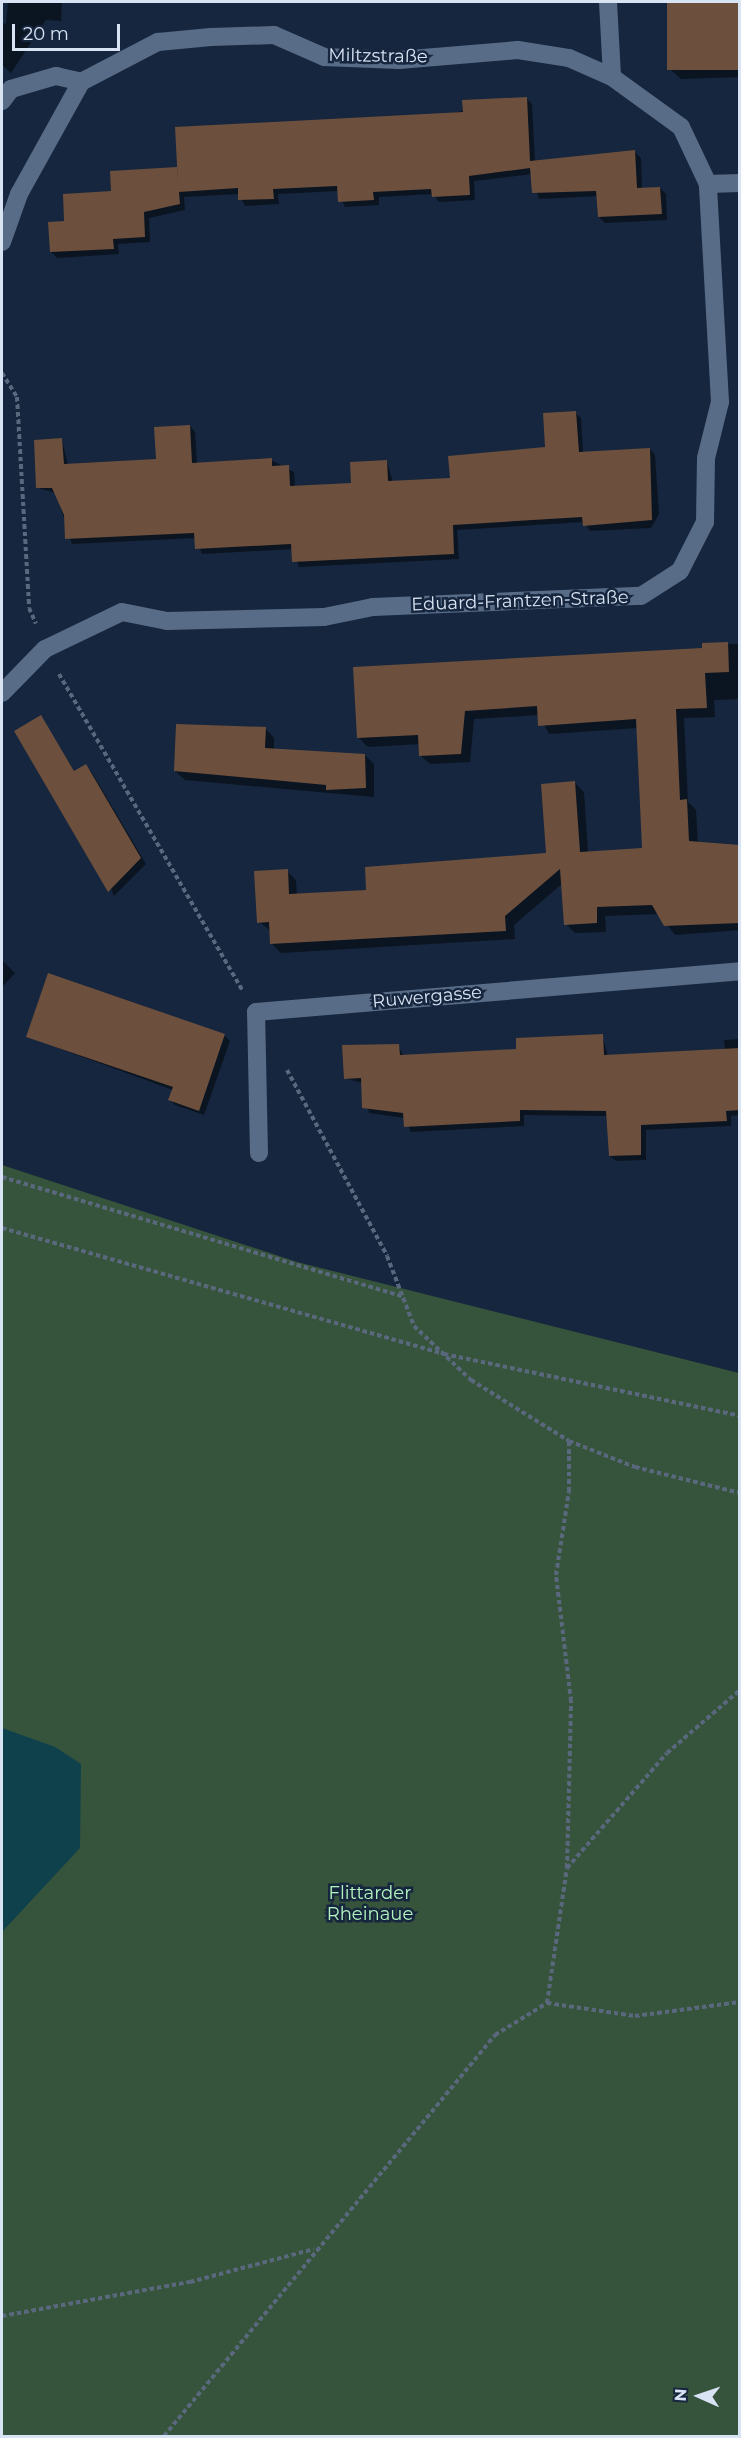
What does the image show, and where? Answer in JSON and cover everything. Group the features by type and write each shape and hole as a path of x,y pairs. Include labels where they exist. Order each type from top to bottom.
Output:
{"street":[{"path":"608,2 612,76"},
{"name":"Miltzstraße","path":"81,82 158,42 274,35 324,57 399,60 518,50 569,58 612,76 681,128 708,184"},
{"path":"2,101 11,89 56,76 81,82 20,194 2,242"},
{"path":"708,184 740,183"},
{"name":"Eduard-Frantzen-Straße","path":"2,693 45,649 122,612 167,621 313,617 373,607 641,596 680,571 705,522 705,458 720,402 708,184"},
{"name":"Ruwergasse","path":"255,1012 740,971"},
{"path":"255,1012 260,1153"}],"path":[{"path":"2,373 17,397 29,608 45,649 255,1012"},
{"path":"283,1063 403,1297 414,1326 444,1354 520,1415 569,1441 635,1467 740,1493"},
{"path":"2,1177 403,1297"},
{"path":"2,1228 444,1354 740,1416"},
{"path":"547,2003 567,1868 572,1701 556,1575 569,1491 569,1441"},
{"path":"567,1868 667,1753 740,1690"},
{"path":"164,2436 315,2249 495,2035 547,2003 635,2016 740,2002"},
{"path":"2,2316 190,2282 315,2249"}],"green space":[{"name":"Flittarder Rheinaue","path":"2,1165 297,1262 739,1373 739,2436 2,2436"}],"water":[{"path":"2,1728 55,1747 81,1764 80,1848 2,1932"}],"building":[{"path":"667,2 740,2 740,70 667,70"},
{"path":"527,97 530,161 635,150 637,188 660,187 662,214 598,217 596,191 532,193 530,168 469,176 470,195 432,197 431,189 373,192 374,200 338,202 337,186 273,189 274,199 238,200 238,188 179,192 180,204 144,212 145,237 113,239 114,249 50,252 48,222 64,221 63,194 111,191 110,171 177,167 178,183 175,127 463,112 462,100"},
{"path":"576,411 579,452 650,448 652,520 583,526 582,517 453,525 454,554 292,562 291,544 195,549 194,533 65,539 64,515 52,488 36,488 34,440 62,438 64,464 156,459 154,427 190,425 192,463 272,458 272,466 289,465 290,486 351,483 350,462 387,460 388,481 450,478 448,456 545,447 543,413"},
{"path":"728,642 729,672 705,673 707,708 676,709 680,800 687,799 689,841 740,845 740,923 664,926 652,905 597,907 597,923 564,925 560,869 505,916 506,931 270,944 269,922 257,923 254,871 288,869 289,894 366,890 365,867 546,853 541,784 575,781 580,852 642,848 636,719 538,726 537,706 465,711 461,754 419,756 418,735 357,738 353,667 702,648 702,643"},
{"path":"41,715 74,771 86,764 141,858 108,892 14,731"},
{"path":"176,724 266,727 265,748 365,754 366,788 326,790 326,785 174,771"},
{"path":"48,973 225,1034 199,1111 168,1100 173,1087 26,1037"},
{"path":"603,1034 604,1055 740,1048 740,1110 726,1111 727,1121 641,1125 641,1155 609,1156 606,1111 520,1110 520,1121 404,1127 403,1113 362,1108 361,1078 344,1079 342,1045 399,1044 400,1055 516,1049 516,1038"}]}
